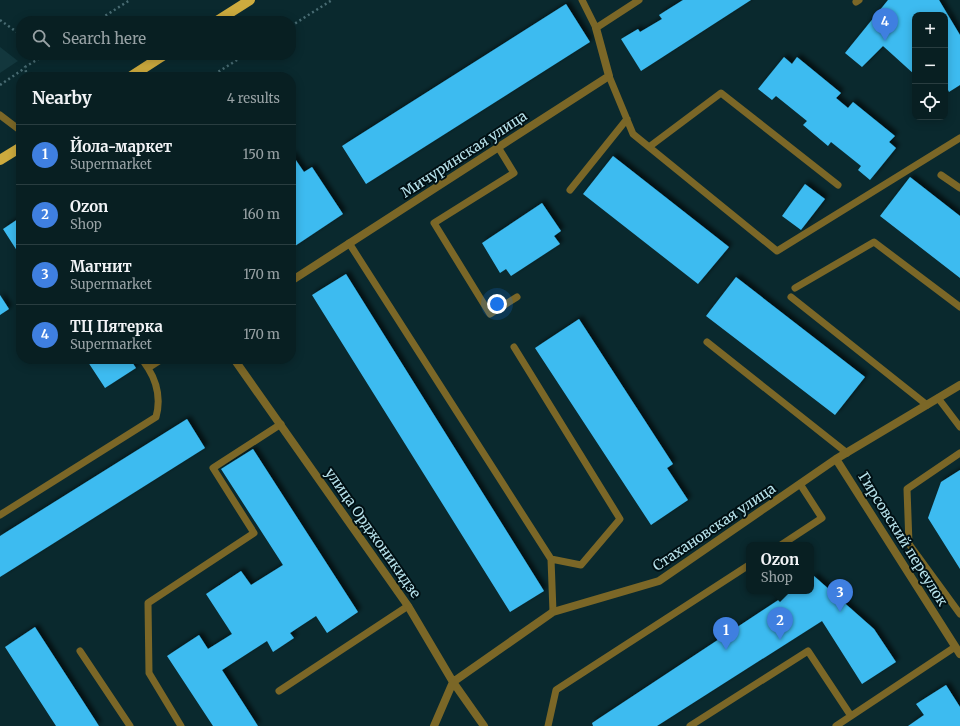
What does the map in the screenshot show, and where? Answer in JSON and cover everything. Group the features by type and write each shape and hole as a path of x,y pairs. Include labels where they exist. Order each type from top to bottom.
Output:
{"main road":[{"path":"225,16 250,0"},
{"path":"138,72 156,60"},
{"path":"0,160 16,150"}],"street":[{"path":"596,28 609,76"},
{"name":"Мичуринская улица","path":"296,278 609,76"},
{"name":"улица Орджоникидзе","path":"238,364 408,606 453,682 484,726"},
{"name":"Стахановская улица","path":"453,682 554,612 659,581 836,459 960,385"},
{"name":"Гирсовский переулок","path":"836,459 958,651"},
{"path":"434,726 453,682"}],"lane":[{"path":"582,0 596,28 639,0"},
{"path":"609,76 633,134 777,251 960,138"},
{"path":"649,147 721,93 838,185"},
{"path":"0,115 16,127"},
{"path":"570,190 627,119"},
{"path":"498,147 514,173 434,222 490,314 518,297"},
{"path":"941,175 960,188"},
{"path":"795,288 874,242 960,307"},
{"path":"349,243 551,559 554,612"},
{"path":"791,297 927,405"},
{"path":"707,342 847,452"},
{"path":"514,347 620,519 581,565 551,559"},
{"path":"0,515 156,417 159,404 154,378 145,364"},
{"path":"148,368 154,364"},
{"path":"938,398 960,427"},
{"path":"181,726 149,673 148,603 254,533 213,468 281,424"},
{"path":"960,453 907,489 909,544 960,614"},
{"path":"786,542 822,518 800,484"},
{"path":"548,726 556,690 746,567"},
{"path":"279,691 408,606"},
{"path":"80,651 130,726"},
{"path":"690,726 808,651 851,716"},
{"path":"836,726 958,651"}],"path":[{"path":"105,16 130,0"},
{"path":"296,23 332,0"},
{"path":"0,20 16,31"},
{"path":"20,72 37,60"},
{"path":"218,72 237,60"},
{"path":"26,68 26,72"},
{"path":"0,85 16,75"}],"shaded area":[{"path":"0,47 18,61 0,73"}],"building":[{"path":"683,0 751,0 641,71 621,39 638,29 640,32 662,19 659,15"},
{"path":"888,0 939,0 946,12 912,12 912,72 883,46 862,67 845,53"},
{"path":"566,4 590,42 366,184 342,146"},
{"path":"948,15 960,35 960,85 949,92"},
{"path":"784,57 792,64 797,57 841,93 836,98 848,108 853,102 895,136 889,142 896,148 870,180 858,170 861,166 831,142 828,146 803,125 807,121 776,96 772,100 758,89"},
{"path":"613,156 729,247 698,284 583,194"},
{"path":"296,160 304,172 312,167 343,214 296,245"},
{"path":"910,177 960,216 960,278 880,216"},
{"path":"805,184 825,199 801,230 782,216"},
{"path":"542,203 561,231 554,236 560,244 511,276 506,269 500,273 482,243"},
{"path":"16,220 16,249 3,229"},
{"path":"346,274 544,591 510,612 312,295"},
{"path":"736,277 865,377 835,415 706,316"},
{"path":"0,295 9,309 0,315"},
{"path":"579,319 673,464 667,468 688,500 651,525 535,348"},
{"path":"89,364 133,364 136,368 105,388"},
{"path":"187,419 205,448 0,577 0,536"},
{"path":"253,449 358,612 327,633 316,616 290,633 294,638 273,652 267,641 222,670 258,726 213,726 167,656 199,635 208,649 232,634 206,594 241,571 251,585 283,565 221,469"},
{"path":"960,470 960,569 928,518 941,482"},
{"path":"814,576 874,629 896,662 862,684 822,621 657,726 593,726 592,723 787,594 814,594"},
{"path":"35,627 99,726 56,726 5,647"},
{"path":"946,685 960,707 960,726 908,726 924,715 916,704"}],"place":[{"name":"ТЦ Пятерка","path":"885,41"},
{"name":"Магнит","path":"840,612"},
{"name":"Ozon","path":"780,640"},
{"name":"Йола-маркет","path":"726,650"}]}
